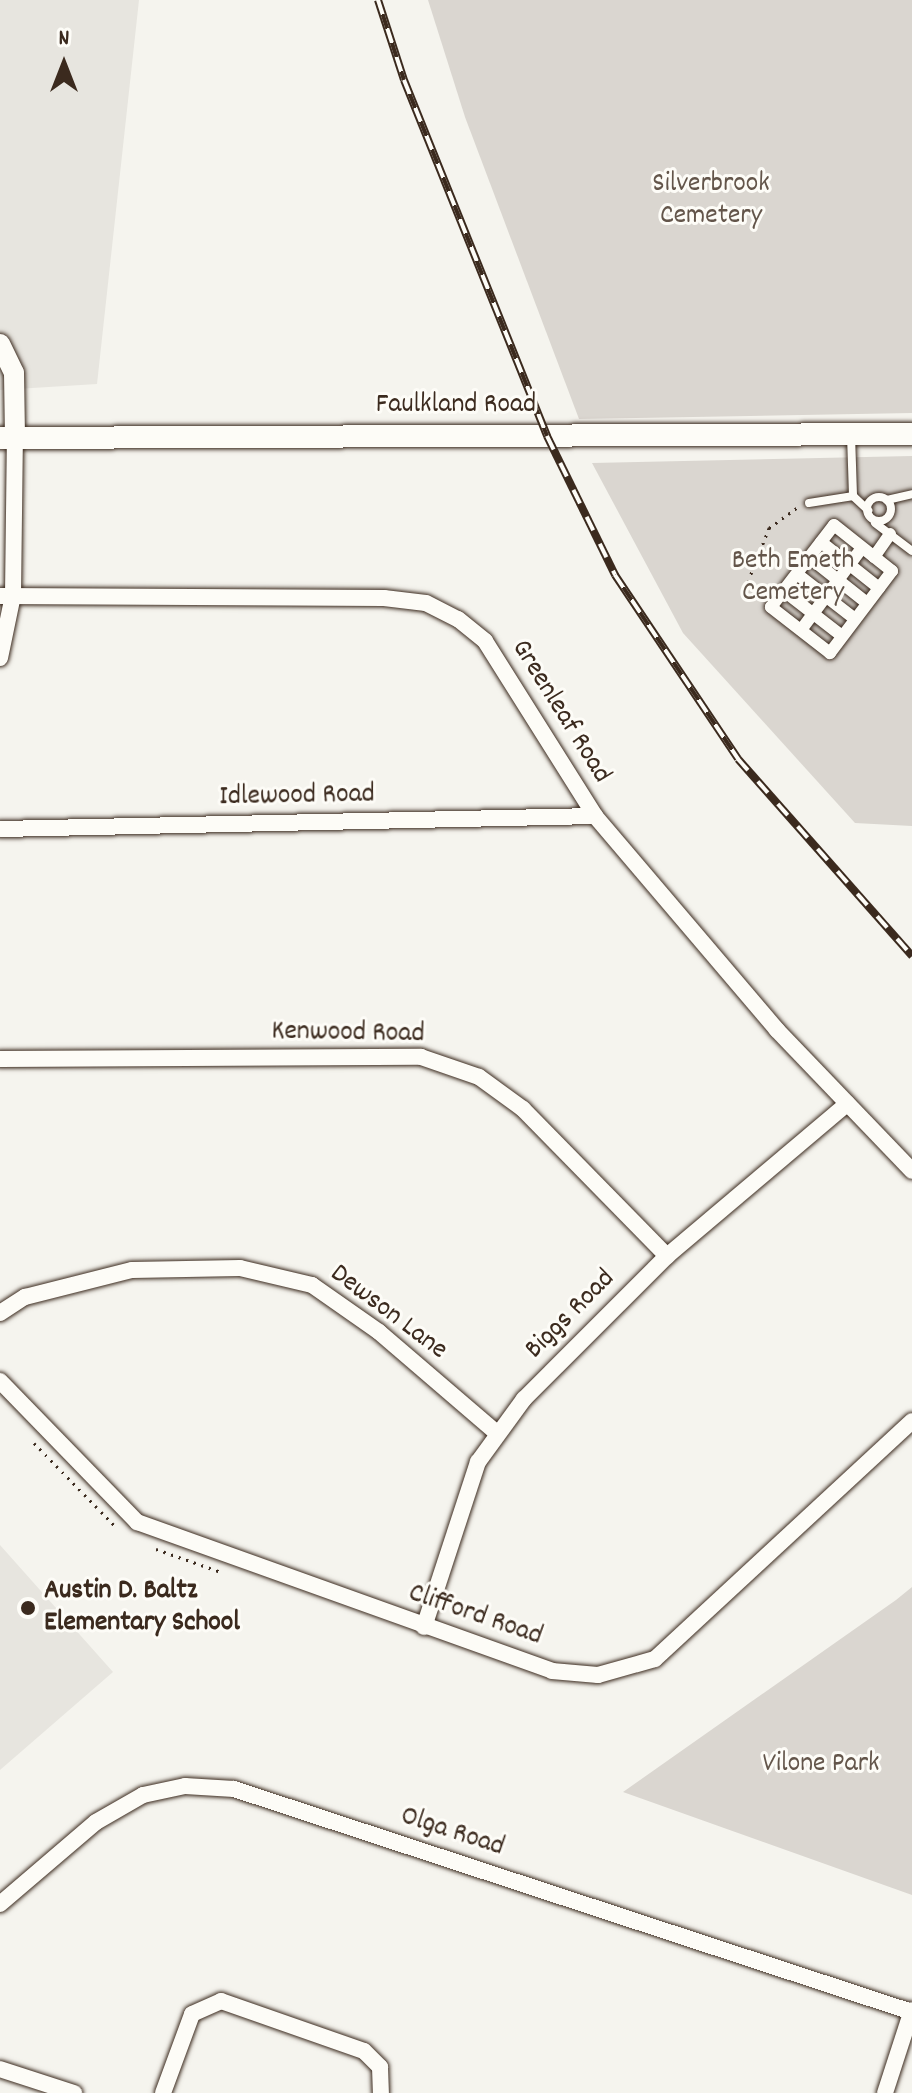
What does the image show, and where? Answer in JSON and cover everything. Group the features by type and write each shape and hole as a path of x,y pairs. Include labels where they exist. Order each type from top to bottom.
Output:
{"main road":[{"name":"Faulkland Road","path":"7,437 912,434"}],"street":[{"path":"0,344 14,373 7,437 7,596 0,658"},
{"path":"834,525 874,557 892,571 830,653 771,607 834,525"},
{"path":"874,557 890,534"},
{"path":"821,542 879,588"},
{"path":"801,630 862,548"},
{"path":"809,557 867,603"},
{"path":"797,574 855,619"},
{"path":"784,591 842,636"},
{"name":"Greenleaf Road","path":"7,596 426,603 458,619 485,641 595,816 847,1104 912,1171"},
{"name":"Idlewood Road","path":"0,829 595,816"},
{"name":"Kenwood Road","path":"0,1059 421,1057 479,1077 523,1109 667,1256"},
{"name":"Biggs Road","path":"424,1627 478,1462 497,1433 667,1256 847,1104"},
{"name":"Dewson Lane","path":"0,1313 25,1297 132,1270 240,1268 269,1274 312,1285 345,1308 497,1433"},
{"name":"Clifford Road","path":"0,1381 137,1522 552,1671 611,1674 655,1659 912,1421"},
{"name":"Olga Road","path":"0,1904 96,1822 143,1795 185,1786 234,1789 912,2011"},
{"path":"163,2093 192,2014 221,2001 364,2051 380,2067 381,2093"},
{"path":"885,2093 912,2011"},
{"path":"0,2069 74,2093"}],"lane":[{"path":"851,435 853,496 868,510 874,522 912,551"},
{"path":"868,510 874,497 887,500 912,494"},
{"path":"809,503 853,496"},
{"path":"874,522 887,519 887,500"}],"path":[{"path":"745,589 769,528 788,511 809,503"}],"shaded area":[{"path":"0,0 139,0 97,384 0,390"},
{"name":"Austin D. Baltz Elementary School","path":"0,1545 113,1672 0,1770"}],"green space":[{"name":"Silverbrook Cemetery","path":"428,0 912,0 912,413 579,419 465,117"},
{"name":"Beth Emeth Cemetery","path":"912,456 912,826 855,823 683,633 592,463"},
{"name":"Vilone Park","path":"912,1587 912,1895 623,1792 896,1600"}],"railway":[{"path":"378,0 404,80 547,436 615,575 738,759 912,956"}],"place":[{"name":"Austin D. Baltz Elementary School","path":"28,1608"}]}
